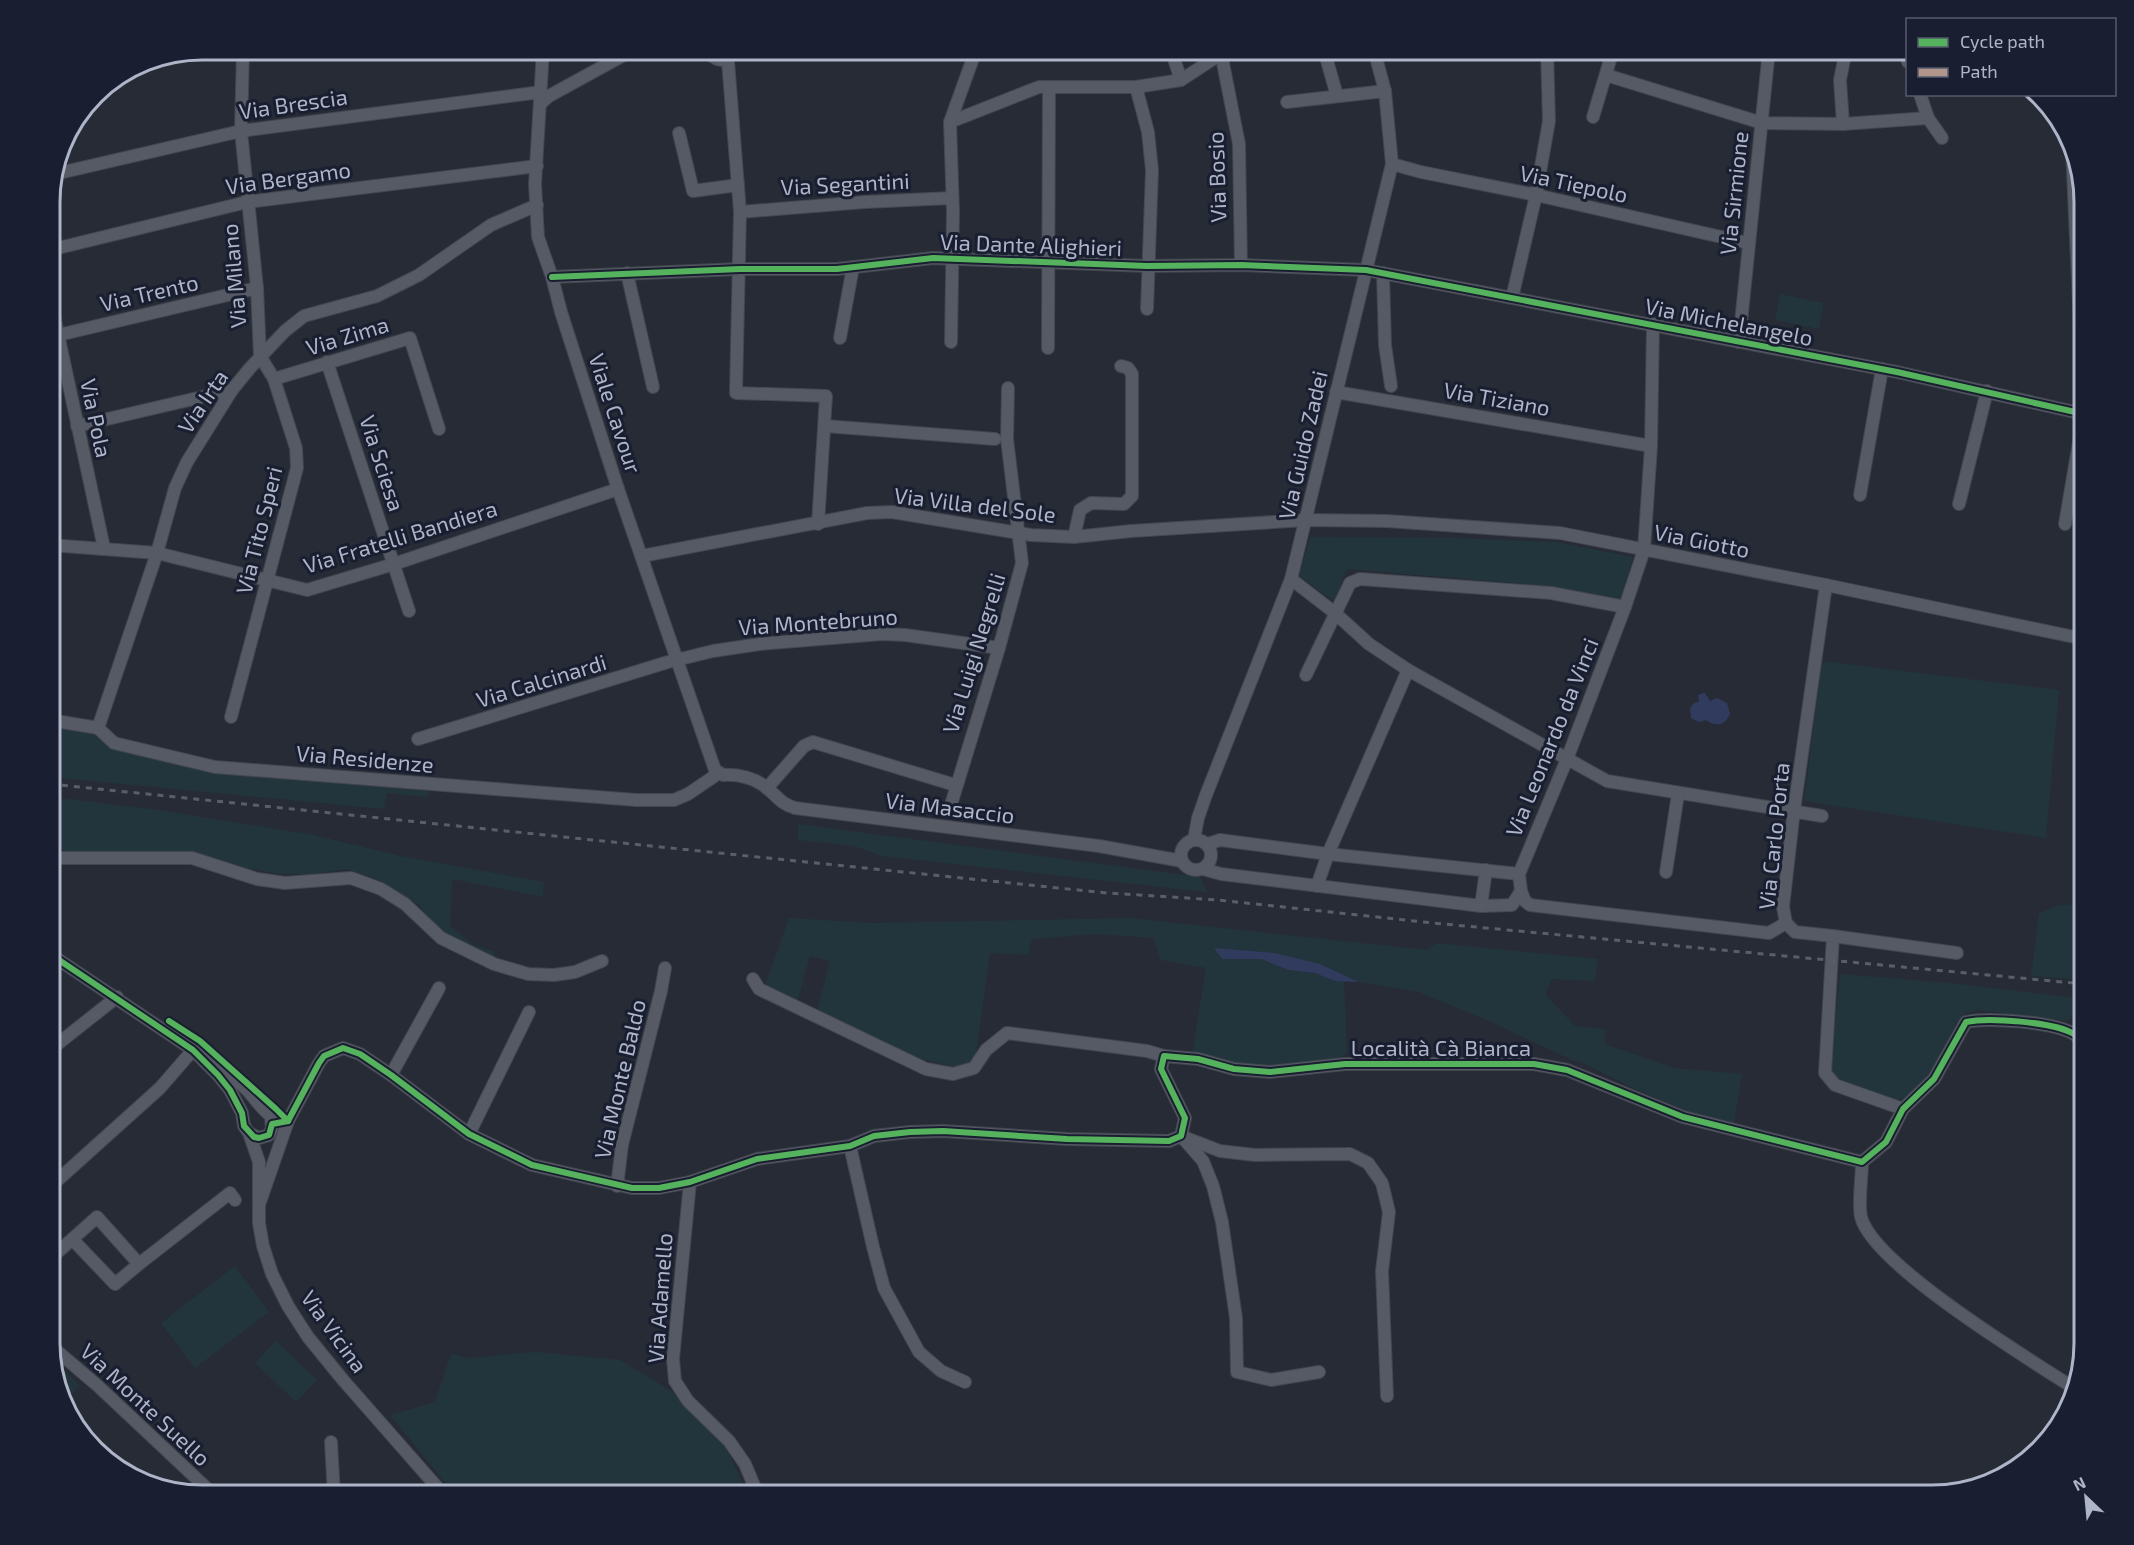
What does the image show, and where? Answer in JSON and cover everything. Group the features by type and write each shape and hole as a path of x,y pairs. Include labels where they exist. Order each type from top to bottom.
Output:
{"street":[{"name":"Via Milano","path":"243,60 241,131 257,288 260,356"},
{"name":"Viale Cavour","path":"542,60 537,166 538,237 618,489 712,766 721,774"},
{"path":"540,98 549,96 615,60"},
{"path":"729,60 740,212 736,393 826,396 818,524"},
{"path":"951,342 950,122 972,60"},
{"path":"1174,60 1181,80"},
{"path":"950,122 1039,87 1136,87 1181,80 1211,60"},
{"name":"Via Bosio","path":"1225,60 1239,144 1240,265"},
{"path":"1327,60 1337,96"},
{"name":"Via Guido Zadei","path":"1194,839 1206,795 1291,579 1392,164 1385,91 1377,60"},
{"path":"1512,298 1536,195 1549,121 1547,60"},
{"path":"1593,117 1610,60"},
{"name":"Via Sirmione","path":"1739,342 1768,60"},
{"path":"1843,124 1840,80 1844,60"},
{"path":"1606,75 1762,123 1843,124 1928,118"},
{"path":"1048,87 1048,348"},
{"path":"1136,87 1148,132 1152,170 1147,309"},
{"path":"1287,102 1385,91"},
{"path":"1921,96 1928,118 1942,138"},
{"name":"Via Brescia","path":"64,172 241,131 540,98"},
{"path":"679,133 693,191 738,185"},
{"name":"Via Tiepolo","path":"1392,164 1748,243"},
{"name":"Via Bergamo","path":"60,248 247,202 537,166"},
{"name":"Via Segantini","path":"740,212 841,203 952,198"},
{"name":"Via Irta","path":"98,728 157,554 175,488 187,462 232,390 260,356 304,316 377,296 418,275 491,225 537,205"},
{"name":"Via Dante Alighieri","path":"552,277 627,273 837,269 933,258 1147,266 1240,265 1366,270"},
{"path":"840,338 852,267"},
{"name":"Via Michelangelo","path":"1366,270 1882,369 2074,412"},
{"path":"627,273 653,387"},
{"path":"1383,273 1385,345 1391,386"},
{"name":"Via Trento","path":"60,335 257,288"},
{"name":"Via Leonardo da Vinci","path":"1521,891 1519,874 1567,759 1625,607 1644,550 1651,446 1653,324"},
{"name":"Via Zima","path":"274,379 410,338 439,429"},
{"name":"Via Tito Speri","path":"231,717 297,468 296,448 274,379 260,356"},
{"name":"Via Pola","path":"60,359 104,548"},
{"name":"Via Sciesa","path":"327,362 408,611"},
{"name":"Via Villa del Sole","path":"1074,537 1080,510 1091,503 1124,504 1132,496 1132,374 1128,368 1121,366"},
{"path":"1860,495 1882,369"},
{"name":"Via Luigi Negrelli","path":"950,808 1022,564 1007,439 1008,388"},
{"path":"77,426 232,390"},
{"path":"1959,504 1987,391"},
{"name":"Via Tiziano","path":"1336,392 1651,446"},
{"path":"825,426 996,439"},
{"path":"2065,524 2074,472"},
{"name":"Via Fratelli Bandiera","path":"60,546 157,554 307,590 394,564 618,489"},
{"name":"Via Villa del Sole","path":"642,556 867,513 892,512 1031,535 1074,537 1131,531 1306,520"},
{"name":"Via Giotto","path":"1306,520 1387,521 1560,533 2074,637"},
{"path":"1291,579 1335,613 1369,644 1408,670 1607,781 1822,816"},
{"path":"1306,675 1350,583 1360,579 1551,593 1625,607"},
{"name":"Via Carlo Porta","path":"1826,585 1794,810 1784,907 1786,923 1795,932 1957,952"},
{"name":"Via Montebruno","path":"676,660 713,651 760,644 882,634 999,648"},
{"name":"Via Calcinardi","path":"418,740 676,660"},
{"path":"1317,886 1328,854 1408,670"},
{"path":"60,722 98,728"},
{"name":"Via Residenze","path":"98,728 114,742 215,767 636,800 674,800 721,774"},
{"path":"768,788 804,746 813,742 955,785"},
{"name":"Via Masaccio","path":"721,774 735,774 753,780 768,788 784,805 809,811 1099,846 1182,861"},
{"path":"1666,872 1678,794"},
{"path":"1519,874 1220,840 1208,844 1194,839 1183,847 1182,861 1189,868 1221,874 1481,906 1512,905 1521,891"},
{"path":"1203,869 1212,858 1208,844"},
{"path":"60,858 192,858 257,879 285,883 351,878 381,889 405,904 441,938 494,964 528,974 554,975 575,972 602,961"},
{"path":"1481,906 1486,870"},
{"path":"1521,891 1530,905 1769,933 1786,923"},
{"path":"1833,936 1825,1073 1835,1085 1903,1109"},
{"path":"60,960 220,1066 250,1093 256,1105"},
{"name":"Via Monte Baldo","path":"288,1121 324,1056 343,1048 360,1054 391,1075 469,1134 532,1165 617,1186 622,1145 662,991 665,968"},
{"name":"Località Cà Bianca","path":"753,979 759,989 926,1069 953,1074 975,1068 986,1050 1007,1033 1147,1051 1164,1056 1198,1059 1234,1069 1270,1072 1345,1064 1534,1064 1568,1070 1683,1117 1862,1162"},
{"path":"391,1075 439,988"},
{"path":"60,1042 117,997"},
{"path":"469,1134 529,1012"},
{"path":"2067,1384 1979,1327 1893,1260 1872,1236 1861,1217 1862,1162 1886,1142 1903,1109 1934,1079 1966,1022 1977,1020 2035,1023 2074,1034"},
{"path":"193,1050 230,1090 249,1133 254,1137 269,1135 272,1124 271,1116 230,1090"},
{"path":"60,1178 160,1088 193,1050"},
{"path":"1164,1056 1161,1069 1185,1118 1181,1136"},
{"path":"242,1113 247,1107 256,1105"},
{"path":"260,1202 288,1121 272,1124"},
{"path":"617,1186 659,1188 690,1182 757,1159 850,1146 874,1136 910,1132 943,1131 1067,1139 1169,1141 1181,1136 1220,1151 1255,1155 1350,1154 1368,1163 1382,1183 1389,1212 1382,1271 1387,1396"},
{"name":"Via Vicina","path":"249,1133 259,1162"},
{"path":"1181,1136 1203,1161 1213,1186 1222,1222 1236,1318 1237,1371 1270,1380 1319,1372"},
{"name":"Via Vicina","path":"264,1137 259,1162 259,1223 263,1246 272,1274 288,1306 308,1337 434,1485"},
{"path":"850,1146 884,1288 919,1352 941,1371 965,1382"},
{"name":"Via Adamello","path":"690,1182 673,1359 675,1381 688,1401 729,1441 745,1464 754,1485"},
{"path":"73,1240 115,1284 230,1193 235,1200"},
{"path":"60,1250 97,1217 139,1264"},
{"name":"Via Monte Suello","path":"60,1354 98,1386 202,1485"},
{"path":"331,1442 333,1485"}],"shaded area":[{"path":"1780,294 1824,303 1819,329 1775,320"},
{"path":"1310,537 1450,538 1557,542 1633,557 1621,601 1549,586 1347,569 1334,601 1299,576"},
{"path":"1822,661 2059,690 2046,838 1804,801"},
{"path":"60,727 96,734 215,772 429,791 428,797 387,793 384,809 60,778"},
{"path":"60,798 152,809 314,835 400,856 544,882 543,897 452,879 450,926 472,944 495,952 494,958 440,931 419,905 385,883 347,869 313,874 282,874 238,867 197,853 60,852"},
{"path":"798,824 1200,877 1207,892 882,856 854,846 798,840"},
{"path":"2074,904 2074,979 2031,976 2039,913 2060,905"},
{"path":"789,918 871,923 1129,918 1427,950 1436,943 1598,959 1595,981 1552,979 1545,994 1575,1026 1605,1029 1605,1044 1674,1068 1742,1074 1734,1123 1687,1111 1489,1021 1419,992 1359,982 1320,964 1215,948 1222,959 1261,959 1288,970 1315,973 1335,981 1344,981 1347,1052 1339,1061 1280,1067 1237,1066 1192,1055 1206,968 1160,960 1153,938 1095,934 1032,939 1028,955 990,953 975,1061 956,1067 921,1059 853,1030 849,1024 817,1011 830,961 810,956 797,1003 765,985"},
{"path":"1840,974 1960,984 2074,998 2074,1014 2067,1021 1979,1010 1966,1013 1957,1022 1931,1070 1913,1092 1903,1099 1893,1100 1852,1087 1835,1077 1830,1067"},
{"path":"235,1266 269,1312 195,1368 161,1323"},
{"path":"276,1341 317,1380 296,1402 255,1363"},
{"path":"536,1352 620,1360 673,1392 727,1450 743,1485 447,1485 390,1415 435,1402 451,1354 469,1358"},
{"path":"63,1369 80,1386 70,1395"}],"water":[{"path":"1703,693 1710,701 1717,698 1727,703 1730,714 1723,723 1713,724 1706,720 1699,722 1691,718 1690,708 1694,703 1699,702 1698,695"},
{"path":"1214,948 1274,953 1320,964 1359,982 1335,981 1315,973 1288,970 1261,959 1222,959"}],"railway":[{"path":"60,785 1107,893 1218,900 1433,923 2074,983"}],"cycle path":[{"path":"552,277 740,269 837,269 933,258 1147,266 1241,265 1366,270 1897,372 2074,412"},
{"path":"60,961 193,1050 230,1090 242,1113 244,1126 254,1137 269,1135 272,1124 288,1121"},
{"path":"288,1121 324,1056 343,1048 360,1054 391,1075 469,1134 532,1165 632,1188 659,1188 690,1182 757,1159 850,1146 874,1136 910,1132 943,1131 1067,1139 1169,1141 1181,1136 1185,1118 1161,1069 1164,1056 1198,1059 1234,1069 1270,1072 1345,1064 1534,1064 1567,1070 1683,1117 1862,1162 1886,1142 1903,1109 1934,1079 1966,1022 1989,1020 2021,1022 2052,1026 2074,1034"},
{"path":"169,1021 200,1041 288,1121"}]}
